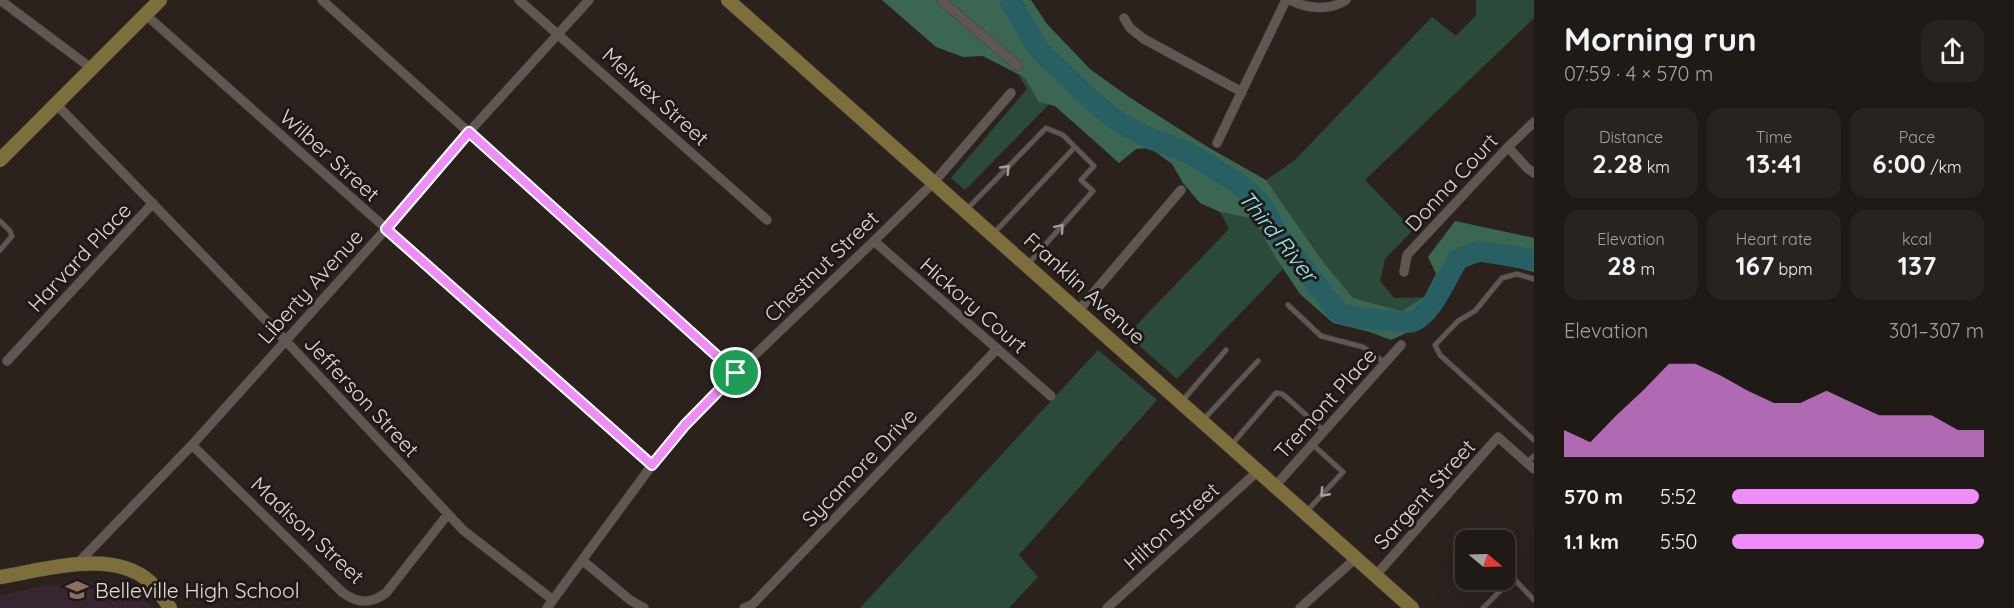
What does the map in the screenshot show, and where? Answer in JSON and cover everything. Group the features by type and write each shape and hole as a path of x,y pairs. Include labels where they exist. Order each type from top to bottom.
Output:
{"main road":[{"path":"0,160 159,0"},
{"name":"Franklin Avenue","path":"728,0 1376,575 1409,607"},
{"path":"0,577 99,563 136,572 150,582 170,608"}],"street":[{"path":"0,0 91,68"},
{"path":"322,0 736,373"},
{"name":"Melwex Street","path":"519,0 767,220"},
{"name":"Liberty Avenue","path":"76,565 192,445 589,0"},
{"path":"941,0 1018,66"},
{"path":"1217,142 1286,0"},
{"path":"1290,0 1309,7 1324,8 1346,0"},
{"name":"Wilber Street","path":"145,14 652,465"},
{"path":"1124,18 1130,28 1144,39 1242,92"},
{"name":"Chestnut Street","path":"550,604 652,465 685,425 934,182 1011,93"},
{"name":"Jefferson Street","path":"55,103 285,340 463,530 550,604"},
{"name":"Donna Court","path":"1404,272 1407,255 1534,122"},
{"path":"1508,147 1534,173"},
{"path":"1078,311 1182,190"},
{"name":"Harvard Place","path":"7,361 153,203"},
{"name":"Hickory Court","path":"874,242 1051,396"},
{"name":"Tremont Place","path":"1275,486 1401,345"},
{"name":"Sycamore Drive","path":"744,608 753,604 997,350"},
{"name":"Sargent Street","path":"1376,575 1498,437 1532,462"},
{"name":"Madison Street","path":"192,445 342,592 359,601 369,602 386,593 448,514"},
{"name":"Hilton Street","path":"1107,608 1258,471"},
{"path":"1300,608 1356,558"},
{"path":"582,560 630,600 644,608"}],"lane":[{"path":"966,210 1046,128 1063,135 1094,166 1081,180 1093,191 1027,265"},
{"path":"993,234 1075,147"},
{"path":"0,221 12,236 0,250"},
{"path":"1534,279 1517,274 1502,278 1475,310 1458,321 1435,345 1440,355 1534,440"},
{"path":"1288,305 1321,336 1363,347 1385,363"},
{"path":"1181,402 1226,350"},
{"path":"1202,421 1258,361"},
{"path":"1230,446 1276,393 1282,394 1324,431"},
{"path":"1306,513 1343,472 1312,444"},
{"path":"1483,608 1511,580 1516,581 1534,600"}],"shaded area":[{"name":"Belleville High School","path":"97,582 127,585 153,608 0,608 0,595 42,586"}],"green space":[{"path":"882,0 1031,0 1047,24 1090,69 1206,146 1266,180 1324,263 1353,298 1402,311 1424,297 1436,274 1428,257 1455,221 1534,238 1534,272 1484,259 1463,266 1449,284 1441,307 1422,326 1391,340 1333,323 1300,294 1254,219 1220,212 1200,203 1183,183 1172,164 1150,148 1136,149 1119,163 1055,106 1039,102 1025,78 983,56 963,57 936,47"},
{"path":"1476,0 1534,0 1534,18 1365,180 1413,230 1385,259 1380,281 1394,298 1424,297 1402,311 1353,298 1324,263 1266,180 1295,160 1432,17 1456,36 1476,15"},
{"path":"1033,66 1062,91 965,190 951,178 1027,89 1019,76"},
{"path":"1220,212 1254,219 1283,269 1177,379 1127,335 1229,229"},
{"path":"1098,350 1157,400 1019,555 1038,577 1009,608 860,608"}],"waterway":[{"name":"Third River","path":"1010,0 1039,50 1097,105 1119,122 1151,139 1187,152 1249,192 1264,208 1277,234 1338,312 1360,318 1411,322 1418,319 1432,304 1458,259 1479,251 1534,260"}],"place":[{"name":"Belleville High School","path":"77,590"}],"route":[{"path":"469,132 736,373 685,425 652,465 386,229 469,132"}]}
